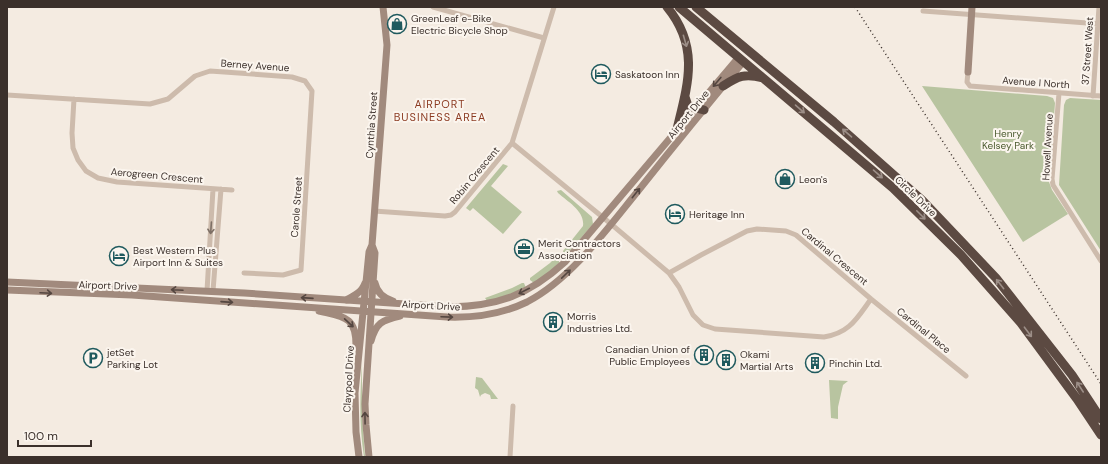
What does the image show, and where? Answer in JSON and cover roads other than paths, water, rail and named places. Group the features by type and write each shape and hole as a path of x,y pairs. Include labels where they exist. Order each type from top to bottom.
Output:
{"highway":[{"path":"668,7 679,25 687,45 689,76 677,130"},
{"name":"Circle Drive","path":"680,7 742,58 893,188 961,255 1021,323 1077,399 1101,435"},
{"name":"Circle Drive","path":"696,7 877,158 922,200 996,278 1072,375 1101,419"},
{"path":"705,15 707,22 740,52 742,58 750,59 784,80"},
{"path":"723,86 736,78 748,75 763,78 771,83"},
{"path":"685,96 688,106 700,109"}],"main road":[{"name":"Cynthia Street","path":"368,302 370,274 369,252 372,244 386,45 383,7"},
{"path":"968,72 972,10"},
{"name":"Airport Drive","path":"7,282 210,291 450,307 496,303 517,295 536,285 555,271 576,250 677,130 723,86 742,58"},
{"name":"Airport Drive","path":"7,290 300,306 447,317 468,317 490,314 516,307 545,291 562,277 611,224 700,109 742,58"},
{"path":"370,274 377,290 381,295 387,299 409,305"},
{"path":"346,300 363,288 370,274"},
{"name":"Claypool Drive","path":"359,457 356,432 355,393 363,311 368,302"},
{"name":"Claypool Drive","path":"368,302 371,312 365,415 369,457"},
{"path":"300,306 343,317 352,324 354,328 358,365"},
{"path":"368,360 373,335 380,323 408,315"}],"street":[{"path":"433,7 544,38"},
{"name":"Robin Crescent","path":"374,211 439,215 451,215 455,212 512,143 554,7"},
{"name":"37 Street West","path":"1093,96 1099,7"},
{"path":"923,11 972,10 1099,24"},
{"name":"Berney Avenue","path":"7,95 146,104 157,103 168,98 195,76 210,71 292,77 305,81 312,91 309,145"},
{"name":"Avenue I North","path":"968,72 968,82 970,86 1101,96"},
{"name":"Howell Avenue","path":"1059,93 1052,179 1053,186 1101,261"},
{"name":"Aerogreen Crescent","path":"74,99 72,133 73,148 78,160 86,171 98,178 113,182 232,190"},
{"name":"Robin Crescent","path":"512,143 611,224"},
{"name":"Carole Street","path":"244,273 283,275 301,270 309,145"},
{"path":"210,291 213,189"},
{"path":"210,291 220,190"},
{"name":"Cardinal Crescent","path":"611,224 669,273 679,287 693,315 703,325 715,329 824,337 843,332 871,299 796,235 786,231 757,229 747,231 669,273"},
{"name":"Cardinal Place","path":"871,299 966,376"},
{"path":"510,457 513,406"}],"railway":[{"path":"855,7 1101,384"}],"place":[{"name":"GreenLeaf e-Bike Electric Bicycle Shop","path":"397,24"},
{"name":"Saskatoon Inn","path":"601,74"},
{"name":"Leon's","path":"785,179"},
{"name":"Heritage Inn","path":"675,214"},
{"name":"Merit Contractors Association","path":"524,249"},
{"name":"Best Western Plus Airport Inn & Suites","path":"119,256"},
{"name":"Morris Industries Ltd.","path":"553,322"},
{"name":"Canadian Union of Public Employees","path":"704,355"},
{"name":"jetSet Parking Lot","path":"93,358"},
{"name":"Okami Martial Arts","path":"726,360"},
{"name":"Pinchin Ltd.","path":"815,363"}],"district":[{"name":"AIRPORT BUSINESS AREA","path":"440,110"}],"park label":[{"name":"Henry Kelsey Park","path":"1008,138"}]}
